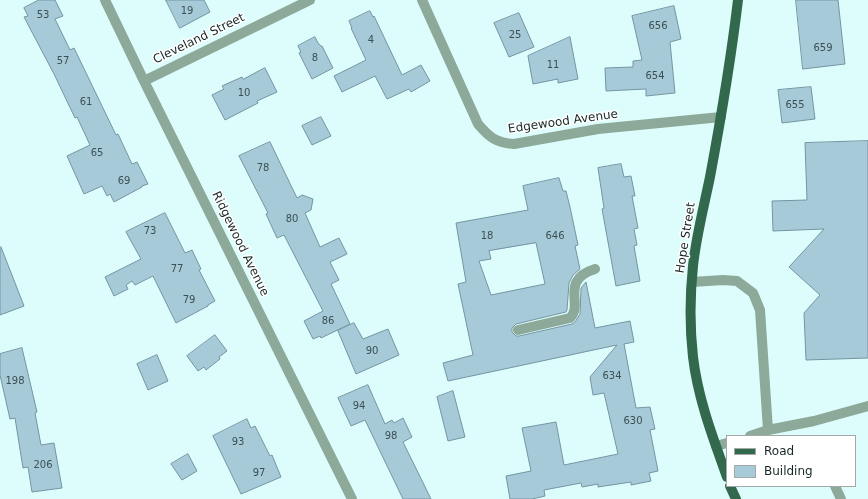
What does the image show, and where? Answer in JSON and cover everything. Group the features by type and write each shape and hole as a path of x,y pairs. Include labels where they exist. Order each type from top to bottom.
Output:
{"main road":[{"name":"Hope Street","path":"726,474 698,390 693,357 691,322 692,282 693,266 721,117 738,0"},
{"path":"730,487 736,499"}],"street":[{"name":"Ridgewood Avenue","path":"105,0 352,499"},
{"name":"Cleveland Street","path":"144,81 310,0"},
{"name":"Edgewood Avenue","path":"422,0 478,124 486,132 502,143 514,144 598,129 721,117"},
{"path":"518,330 570,318 574,315 575,309 573,295 576,282 584,273 594,269"},
{"path":"692,282 723,280 738,281 753,293 760,310 768,430"},
{"path":"753,435 768,430 814,421 868,406"},
{"path":"716,446 726,443"},
{"path":"835,487 840,499"}],"building":[{"path":"39,0 55,0 63,16 55,19 70,50 74,48 116,135 118,134 132,164 137,162 148,184 114,202 110,194 107,196 102,186 84,194 67,156 90,145 77,117 75,118 24,17 28,16 24,8"},
{"path":"166,0 204,0 210,12 180,28"},
{"path":"796,0 838,0 845,64 803,69"},
{"path":"674,6 681,39 670,42 675,93 646,96 646,89 606,91 605,68 633,67 633,61 642,60 632,16"},
{"path":"370,11 373,17 374,16 402,75 421,65 430,81 411,92 409,89 387,99 375,76 342,92 334,76 366,60 349,21"},
{"path":"519,13 534,47 509,57 494,23"},
{"path":"315,37 318,43 322,46 333,68 312,79 299,53 301,52 298,46"},
{"path":"570,37 578,79 558,83 558,79 533,84 528,56"},
{"path":"265,68 277,92 257,101 258,103 225,120 212,95 224,89 222,86 242,77 243,79"},
{"path":"811,87 815,119 782,123 778,90"},
{"path":"321,117 331,136 312,145 302,126"},
{"path":"868,141 868,358 806,360 804,313 820,295 789,267 824,229 773,231 772,201 807,200 805,143"},
{"path":"270,142 297,198 302,195 313,199 311,210 305,213 320,247 339,238 347,254 330,262 339,280 331,284 350,324 321,338 320,336 313,339 304,321 323,311 284,235 277,238 266,214 268,213 239,156"},
{"path":"621,164 624,177 631,176 635,196 632,196 638,228 634,229 637,245 634,246 640,281 616,286 602,209 604,208 598,168"},
{"path":"559,178 563,191 566,191 570,207 578,245 575,246 580,269 573,275 569,283 566,312 516,324 512,328 512,332 516,336 519,336 572,324 575,322 580,314 581,288 586,282 595,328 630,321 634,342 624,344 636,408 650,407 655,429 650,430 658,471 649,473 651,481 631,485 631,482 598,487 598,484 582,487 581,483 544,490 545,496 532,499 510,499 506,476 531,471 522,428 556,422 564,465 618,454 604,393 593,395 590,377 617,345 448,381 443,363 473,355 458,284 466,282 456,223 528,210 523,186","holes":["536,243 545,284 491,295 479,261 491,259 489,251"]},
{"path":"165,213 185,253 192,250 201,269 199,270 215,301 176,323 153,276 135,285 132,281 126,285 128,289 114,296 105,277 141,259 126,232"},
{"path":"1,247 24,306 0,315 0,248"},
{"path":"354,323 363,339 388,329 399,355 356,374 338,331"},
{"path":"215,335 227,351 219,357 220,359 206,370 204,367 198,371 187,356"},
{"path":"22,348 37,412 35,413 41,445 54,443 62,488 32,492 28,467 23,468 15,418 10,419 0,375 0,354"},
{"path":"157,355 168,381 148,390 137,364"},
{"path":"368,385 385,424 392,420 394,423 403,418 412,437 403,442 431,499 403,499 365,420 351,426 338,398"},
{"path":"453,391 465,437 448,441 437,397"},
{"path":"247,419 251,428 255,426 270,456 272,455 281,477 241,494 213,436"},
{"path":"188,454 197,471 182,480 171,464"}]}
